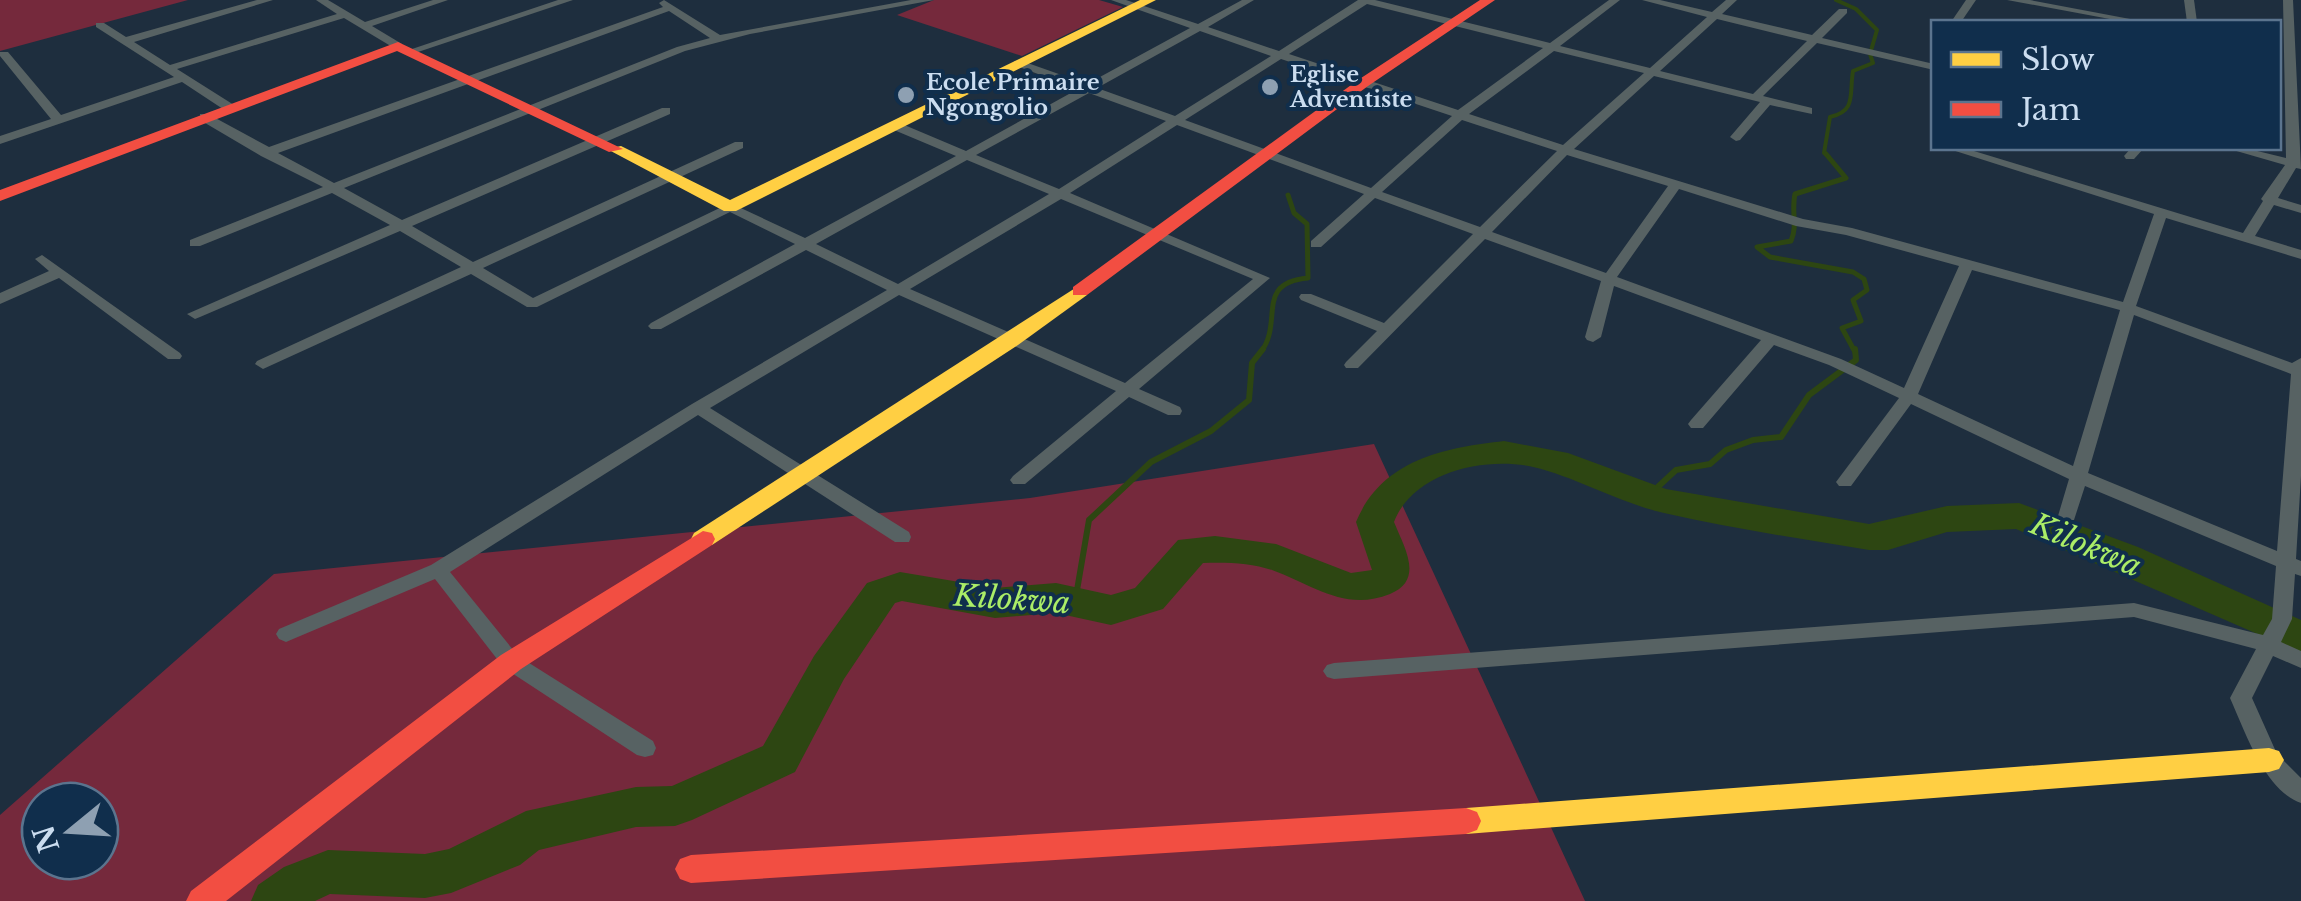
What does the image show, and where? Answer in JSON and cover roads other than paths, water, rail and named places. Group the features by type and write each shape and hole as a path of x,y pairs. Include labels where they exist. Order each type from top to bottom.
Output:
{"street":[{"path":"125,41 268,0"},
{"path":"321,0 406,48 897,289 1174,411"},
{"path":"365,24 444,0"},
{"path":"0,196 230,108 406,48 568,0"},
{"path":"860,0 884,10"},
{"path":"195,242 530,107 718,38 929,0"},
{"path":"656,326 1249,0"},
{"path":"286,634 438,570 698,408 1063,192 1365,0 1808,110"},
{"path":"202,901 512,662 1011,341 1363,83 1489,0"},
{"path":"1316,244 1460,115 1615,0"},
{"path":"1647,0 1931,66"},
{"path":"1352,365 1565,150 1732,0"},
{"path":"2012,0 2085,18 2113,20"},
{"path":"2085,18 2091,0"},
{"path":"2247,238 2268,199 2297,164 2288,0"},
{"path":"204,118 326,188 399,224 532,304 898,127 1134,2 1363,83 1793,221 2128,308 2300,367 2293,565 2273,632 2241,698 2269,760 2301,793"},
{"path":"265,153 665,4 718,38"},
{"path":"1736,136 1762,99 1844,11"},
{"path":"167,68 344,16"},
{"path":"100,26 230,108"},
{"path":"1910,62 1931,51"},
{"path":"4,54 58,119"},
{"path":"1018,63 1835,362 2081,477 2293,565"},
{"path":"0,140 180,80"},
{"path":"195,314 666,110"},
{"path":"898,127 1160,231 1263,278 1020,480"},
{"path":"263,364 740,145"},
{"path":"1958,150 2301,255"},
{"path":"2240,150 2297,164"},
{"path":"1593,337 1608,279 1676,184"},
{"path":"2268,199 2301,208"},
{"path":"2067,516 2128,308 2161,214"},
{"path":"42,259 174,356"},
{"path":"1845,482 1909,396 1967,265"},
{"path":"0,299 60,272"},
{"path":"1306,297 1387,330"},
{"path":"1697,424 1772,339"},
{"path":"698,408 902,536"},
{"path":"438,570 512,662 646,748"},
{"path":"1334,670 2134,610 2273,632 2301,660"},
{"path":"691,869 1314,833 2269,760"}],"waterway":[{"path":"1828,156 1824,153 1830,117 1848,106 1853,71 1873,63 1870,54 1877,30 1856,9 1836,0"},
{"path":"1828,156 1846,178 1795,194 1791,241 1757,247 1770,257 1853,272 1864,279 1867,290 1853,300 1861,321 1842,328 1855,352"},
{"path":"1262,351 1275,295 1291,281 1308,278 1307,224 1294,213 1288,195"},
{"path":"1647,497 1676,470 1710,464 1726,450 1753,440 1781,437 1809,395 1856,360 1855,349"},
{"path":"1076,596 1089,520 1151,462 1211,431 1249,400 1252,363 1262,351"},
{"name":"Kilokwa","path":"276,901 301,883 328,872 425,876 451,871 503,850 526,832 636,807 675,806 779,759 829,668 881,593 900,586 995,603 1056,598 1111,610 1149,599 1192,550 1215,549 1252,552 1287,561 1351,587 1377,584 1391,577 1391,562 1375,522 1390,494 1422,471 1472,456 1504,452 1531,455 1666,501 1869,537 1888,537 1915,525 1947,519 2019,516 2124,557 2301,637"},
{"path":"1075,601 1076,594"}],"place":[{"name":"Eglise Adventiste","path":"1270,87"},
{"name":"Ecole Primaire Ngongolio","path":"906,95"}]}
